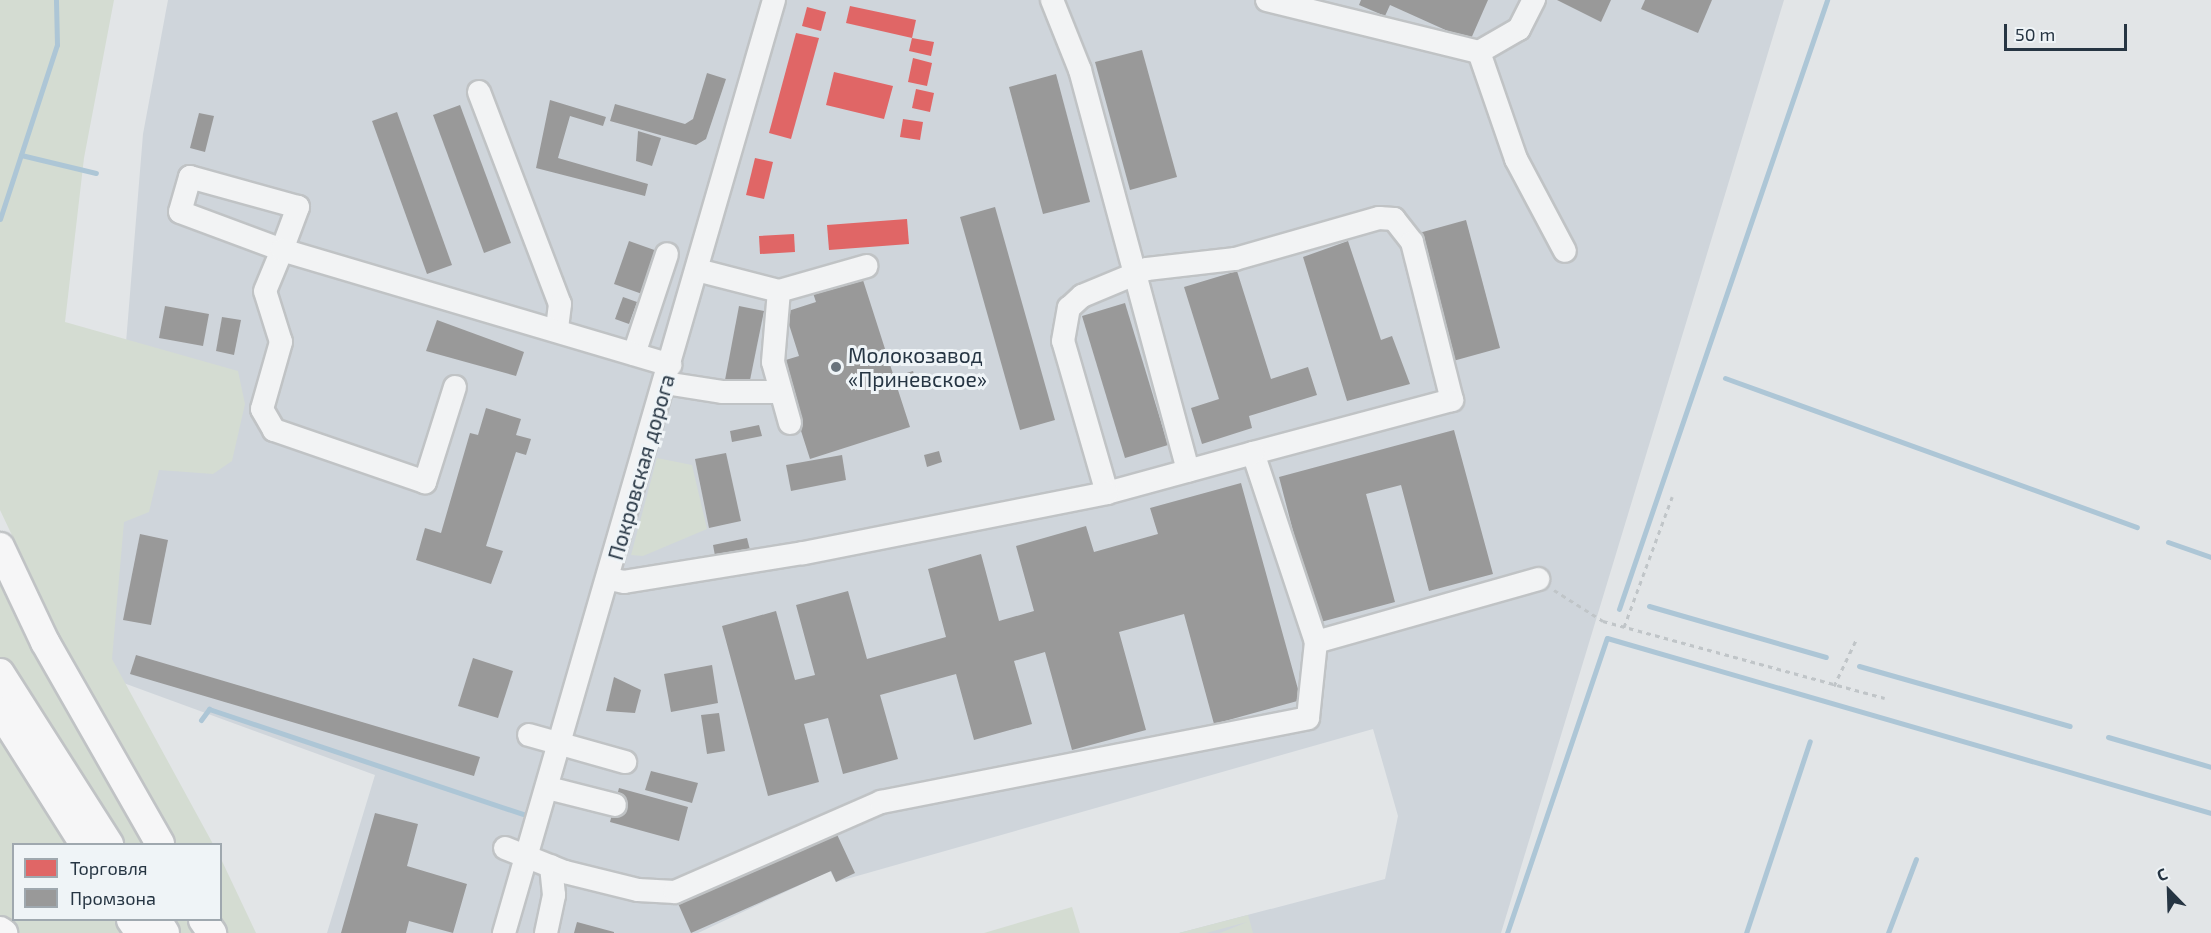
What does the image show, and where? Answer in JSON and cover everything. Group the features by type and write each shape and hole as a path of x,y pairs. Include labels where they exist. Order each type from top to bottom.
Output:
{"main road":[{"path":"0,547 71,690 159,843"},
{"path":"0,673 108,843"},
{"path":"0,711 83,843"}],"street":[{"name":"Покровская дорога","path":"504,933 610,579 774,0"},
{"path":"1052,0 1080,70 1132,275 1188,471"},
{"path":"1267,0 1479,52 1519,29 1534,0"},
{"path":"1479,52 1516,159 1565,251"},
{"path":"479,92 560,304 557,330"},
{"path":"454,387 425,482 274,430 262,409 281,342 265,291 282,250 298,207 190,177 180,212 282,250 634,354 667,374 723,392 781,392"},
{"path":"610,579 624,582 803,553 1107,493 1452,400 1407,229 1394,219 1379,218 1235,259 1162,266 1132,275 1083,296 1062,322 1063,341 1107,493"},
{"path":"634,354 667,255"},
{"path":"696,270 779,291 867,266"},
{"path":"779,291 773,362 790,423"},
{"path":"505,848 551,866 638,890 675,892 881,802 1308,718 1316,642 1253,453"},
{"path":"1316,642 1538,579"},
{"path":"529,735 625,762"},
{"path":"548,788 615,805"},
{"path":"546,933 554,895 551,866"}],"path":[{"path":"1624,627 1672,497"},
{"path":"1538,579 1603,621 1834,686 1885,698"},
{"path":"1834,686 1856,640"}],"shaded area":[{"path":"0,0 114,0 84,158 65,322 238,371 245,404 232,461 213,474 159,470 149,512 124,522 112,659 212,843 172,843 82,683 0,510"},
{"path":"168,0 1784,0 1501,933 1179,933 1385,879 1398,816 1373,729 836,882 830,871 698,933 327,933 375,775 99,674 143,134"},
{"path":"657,458 692,465 707,529 643,556 631,555"},
{"path":"0,577 146,843 118,843 0,657"},
{"path":"0,732 71,843 12,843 12,921 118,921 126,933 20,933 0,915"},
{"path":"222,861 256,933 224,933 218,921 222,921"},
{"path":"1072,907 1080,933 984,933"},
{"path":"1248,915 1253,933 1220,933 1247,922 1206,933 1179,933"},
{"path":"168,921 191,921 197,933 176,933"}],"building: Торговля":[{"path":"850,6 916,20 912,38 846,23"},
{"path":"807,7 826,12 821,31 802,26"},
{"path":"796,33 819,38 791,139 769,133"},
{"path":"912,38 934,42 931,56 909,51"},
{"path":"913,58 932,63 927,86 908,82"},
{"path":"834,72 893,86 884,119 826,105"},
{"path":"916,89 934,93 930,112 912,108"},
{"path":"903,119 923,122 920,140 900,137"},
{"path":"755,158 773,162 764,199 746,195"},
{"path":"907,219 909,244 829,250 827,225"},
{"path":"794,234 795,252 760,254 759,236"}],"building: Промзона":[{"path":"1361,0 1488,0 1470,41 1390,5 1385,16 1359,5"},
{"path":"1557,0 1611,0 1601,22"},
{"path":"1645,0 1712,0 1698,33 1641,9"},
{"path":"1142,50 1177,177 1130,190 1095,62"},
{"path":"707,73 726,79 706,139 696,145 610,121 615,104 685,124 693,119"},
{"path":"1056,74 1090,202 1043,214 1009,87"},
{"path":"550,100 606,117 603,126 570,116 558,158 648,184 645,196 536,168"},
{"path":"460,105 511,243 484,253 433,115"},
{"path":"397,112 452,265 427,274 372,121"},
{"path":"199,113 214,116 205,152 190,148"},
{"path":"638,131 661,138 652,166 636,161"},
{"path":"995,207 1055,420 1020,430 960,217"},
{"path":"1466,220 1500,348 1453,361 1419,233"},
{"path":"629,241 660,252 645,295 614,284"},
{"path":"1348,241 1381,340 1392,336 1410,384 1347,401 1303,257"},
{"path":"1237,271 1271,379 1308,367 1317,395 1249,416 1252,428 1202,444 1191,408 1219,399 1184,287"},
{"name":"Молокозавод «Приневское»","path":"862,277 894,377 913,371 917,384 898,390 910,427 810,459 779,362 799,356 785,312 816,302 813,293"},
{"path":"623,297 637,302 629,324 615,319"},
{"path":"1125,303 1168,445 1125,458 1082,316"},
{"path":"165,306 209,314 203,346 159,338"},
{"path":"739,306 764,311 749,385 725,380"},
{"path":"222,317 241,320 234,355 216,351"},
{"path":"437,320 524,352 516,376 426,351"},
{"path":"486,408 521,419 516,435 531,439 526,455 516,452 486,546 503,551 491,584 416,560 425,528 441,533 470,433 478,435"},
{"path":"759,425 762,436 732,442 730,431"},
{"path":"1454,430 1493,574 1429,591 1401,485 1366,494 1395,602 1317,623 1279,477"},
{"path":"939,451 942,462 927,467 924,455"},
{"path":"726,453 741,521 709,528 695,459"},
{"path":"842,455 846,480 791,491 786,465"},
{"path":"1241,483 1301,700 1214,724 1184,614 1119,632 1146,730 1072,750 1045,652 1014,661 1032,724 974,740 956,674 880,695 898,759 843,774 828,718 804,724 819,782 768,796 722,626 776,611 795,680 815,675 796,605 848,591 867,659 946,637 928,569 981,554 999,621 1034,611 1016,546 1086,526 1094,552 1158,534 1150,508"},
{"path":"140,534 168,540 151,625 123,620"},
{"path":"747,538 751,554 716,561 713,545"},
{"path":"136,655 480,757 474,776 130,674"},
{"path":"473,658 513,671 498,718 458,706"},
{"path":"712,665 718,703 671,712 664,674"},
{"path":"614,677 641,690 635,713 606,711"},
{"path":"719,713 725,751 707,754 701,715"},
{"path":"651,771 698,783 692,803 645,790"},
{"path":"619,788 688,807 679,841 610,822"},
{"path":"375,813 418,824 407,866 467,884 453,933 409,921 406,933 341,933"},
{"path":"834,828 855,873 836,882 831,871 691,933 677,901"},
{"path":"577,922 614,932 614,933 574,933"}],"waterway":[{"path":"0,219 57,45 56,0"},
{"path":"1619,609 1827,0"},
{"path":"21,155 96,173"},
{"path":"1725,378 2137,527"},
{"path":"2168,542 2211,557"},
{"path":"1649,606 1826,657"},
{"path":"1507,933 1607,638 2211,813"},
{"path":"1859,666 2070,726"},
{"path":"201,720 209,709 532,817"},
{"path":"2108,737 2211,767"},
{"path":"1746,933 1810,741"},
{"path":"1888,933 1916,859"}],"place":[{"name":"Молокозавод «Приневское»","path":"836,367"}]}
